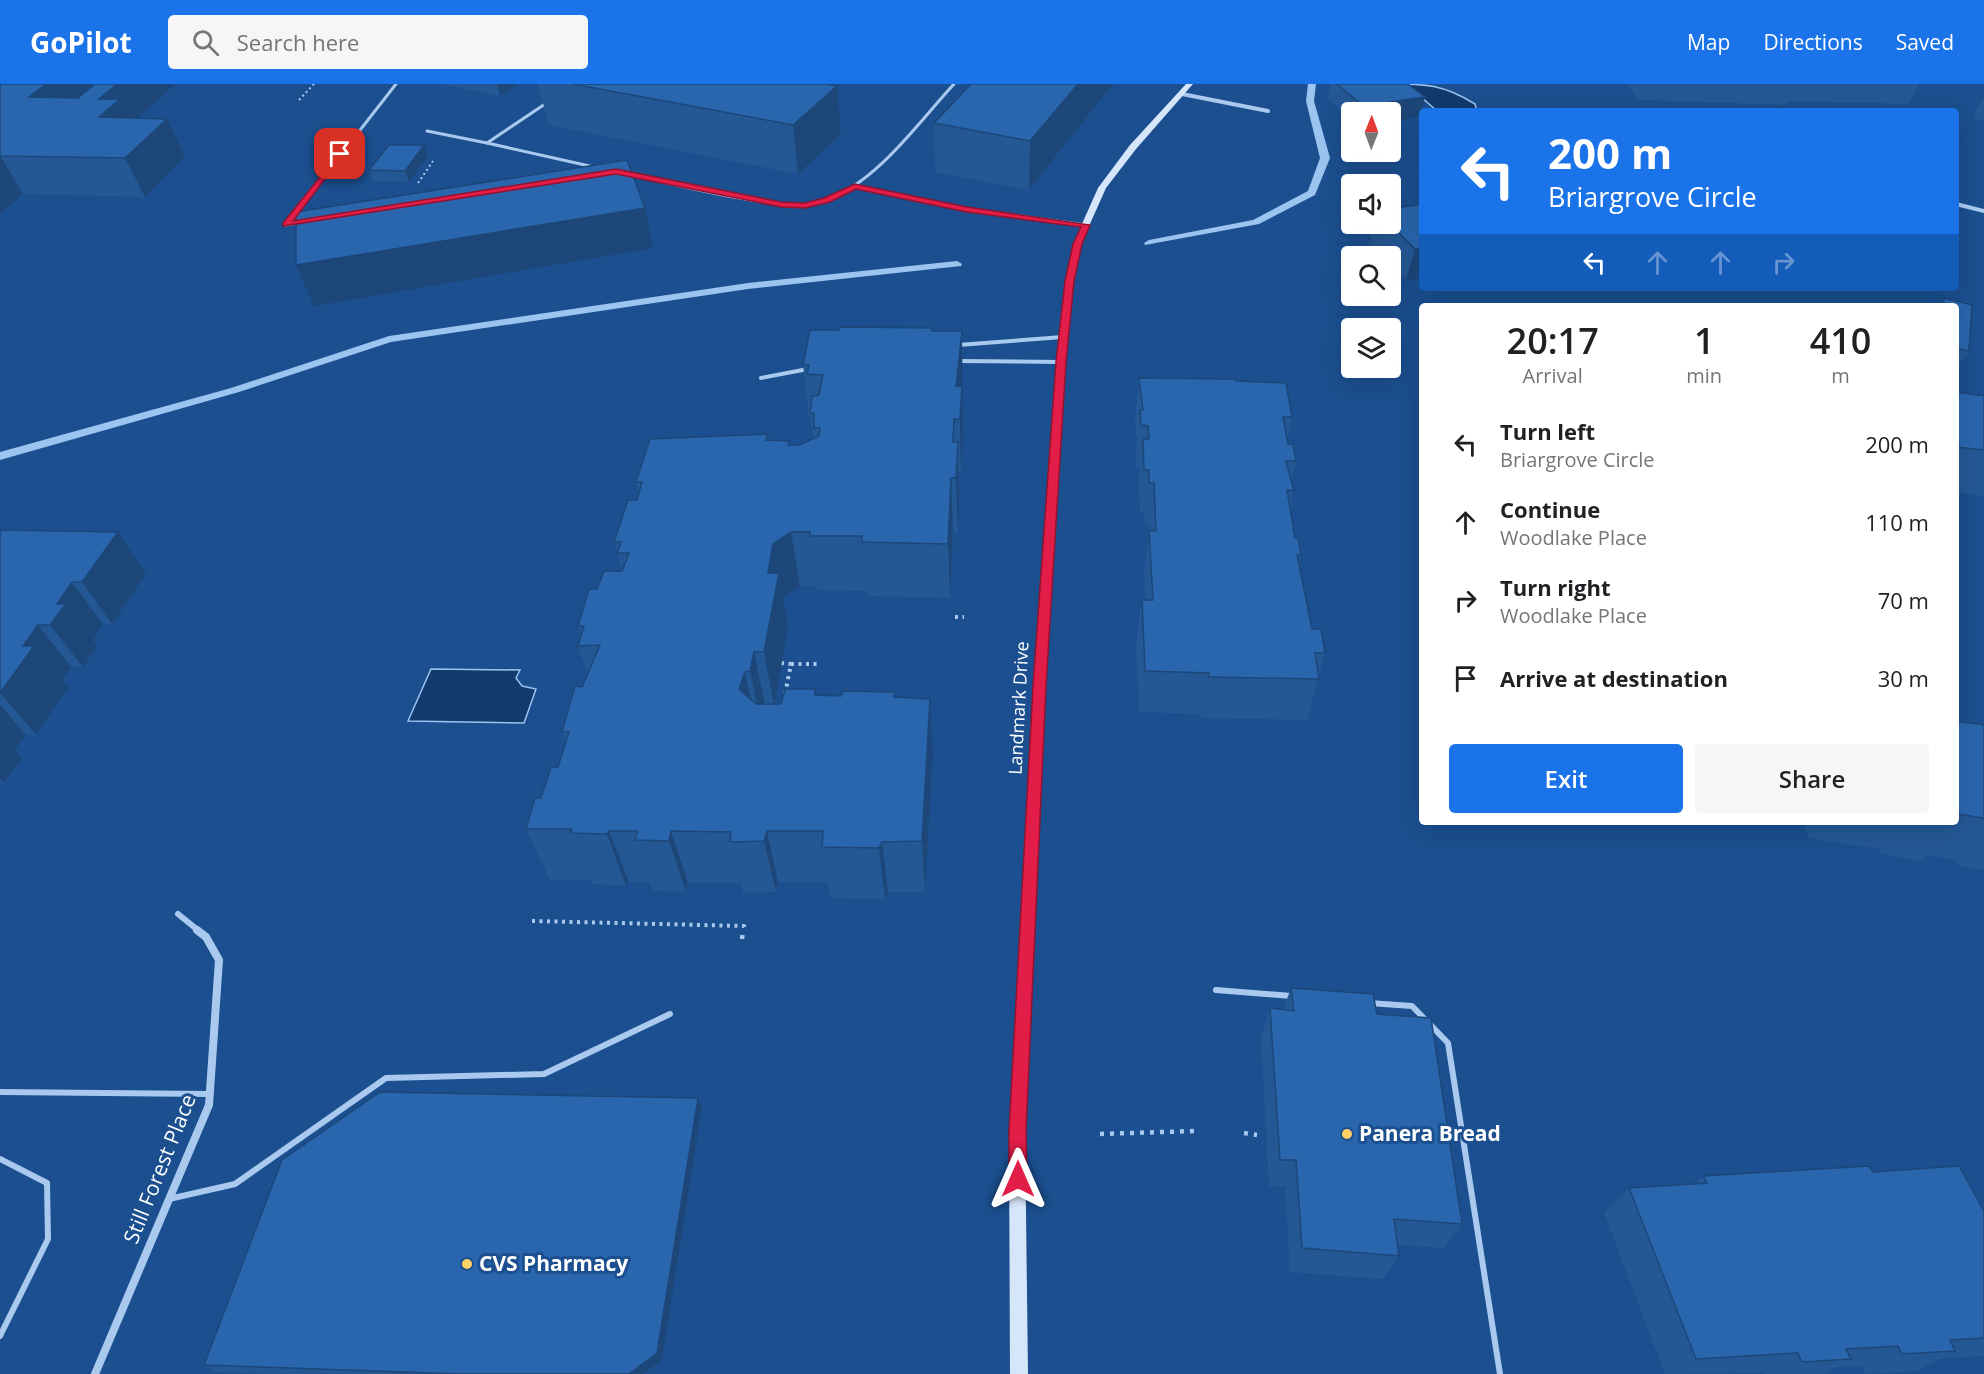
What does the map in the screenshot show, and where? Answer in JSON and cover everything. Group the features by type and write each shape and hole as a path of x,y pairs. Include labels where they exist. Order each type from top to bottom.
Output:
{"street":[{"name":"Landmark Drive","path":"1019,1374 1017,1131 1040,686 1061,362 1069,281 1077,244 1102,188 1133,147 1190,84"},
{"path":"1182,94 1268,111"},
{"path":"1959,205 1984,211"},
{"name":"Still Forest Place","path":"95,1374 209,1105 219,960 206,937 178,914"}],"lane":[{"path":"307,221 286,225 396,84"},
{"path":"616,172 781,205 816,203 855,186 954,84"},
{"path":"487,142 556,97"},
{"path":"427,131 594,166"},
{"path":"855,186 967,209 1086,225"},
{"path":"952,347 1063,337"},
{"path":"950,361 1061,362"},
{"path":"761,378 810,369"},
{"path":"1216,990 1297,997"},
{"path":"1366,1002 1412,1006 1448,1044 1500,1374"},
{"path":"169,1199 235,1184 386,1078 544,1074 670,1014"},
{"path":"0,1092 209,1094"},
{"path":"0,1159 47,1183 48,1239 0,1336"}],"path":[{"path":"299,100 314,84"},
{"path":"418,183 435,158"},
{"path":"418,168 428,168"},
{"path":"955,617 964,617"},
{"path":"782,663 819,664"},
{"path":"784,697 791,664"},
{"path":"532,921 744,926 742,939"},
{"path":"1100,1134 1194,1131"},
{"path":"1244,1133 1257,1135"}],"water":[{"path":"1388,84 1434,86 1464,97 1475,104 1476,108 1434,108 1421,97"},
{"path":"431,669 520,670 516,678 522,686 536,689 524,723 408,721"}],"building":[{"path":"0,84 46,84 29,97 78,98 95,84 117,84 99,99 120,99 99,117 167,119 125,158 0,156"},
{"path":"573,84 826,84 837,86 793,125"},
{"path":"971,84 1078,84 1030,141 934,123"},
{"path":"1337,84 1408,84 1425,97 1391,102 1358,102"},
{"path":"389,145 424,145 405,171 369,170"},
{"path":"627,160 645,208 296,265 296,212"},
{"path":"1419,204 1419,248 1415,249 1400,234 1401,207"},
{"path":"1944,298 1972,305 1969,351 1959,349 1959,303 1944,303"},
{"path":"840,327 933,328 932,331 962,331 956,386 962,386 960,419 954,419 953,442 958,442 956,478 951,478 948,544 862,542 862,536 810,536 810,532 791,532 773,544 768,573 779,573 764,652 754,652 750,671 745,672 739,689 756,704 781,704 785,689 815,689 815,695 841,696 843,691 894,692 894,697 930,699 922,841 882,842 879,848 822,847 823,831 767,831 764,841 730,842 731,832 671,831 669,841 635,840 638,831 609,831 607,834 571,833 572,829 526,829 535,798 541,798 551,767 558,767 569,732 562,732 575,686 582,687 600,645 578,646 584,626 578,626 589,589 597,589 604,571 622,571 629,553 617,553 621,542 614,542 628,500 637,500 642,482 636,482 650,439 767,434 766,440 789,441 788,445 800,445 819,436 820,428 814,428 814,413 810,413 812,396 819,395 823,375 807,374 809,365 803,365 810,330 839,330"},
{"path":"1139,378 1235,379 1236,381 1286,383 1292,417 1283,417 1288,444 1293,444 1296,461 1286,461 1294,491 1287,490 1295,538 1298,538 1301,555 1297,555 1312,629 1321,629 1325,653 1315,653 1319,679 1209,677 1209,673 1145,671 1142,600 1153,600 1149,531 1156,531 1154,483 1149,483 1149,470 1144,470 1143,439 1149,439 1148,426 1141,425 1140,410 1143,410"},
{"path":"1959,392 1984,396 1984,450 1959,447"},
{"path":"0,530 118,532 82,582 72,582 57,604 66,604 50,625 38,625 23,646 34,646 0,693"},
{"path":"1959,721 1984,725 1984,818 1959,814"},
{"name":"Panera Bread","path":"1291,988 1373,994 1377,1014 1431,1018 1462,1224 1394,1219 1399,1256 1302,1248 1296,1160 1280,1160 1270,1008 1294,1011"},
{"name":"CVS Pharmacy","path":"380,1092 698,1098 657,1353 629,1374 461,1374 204,1365 282,1160"},
{"path":"1869,1166 1873,1172 1959,1166 1984,1211 1984,1338 1950,1340 1955,1351 1902,1354 1898,1346 1846,1349 1851,1359 1802,1362 1798,1353 1696,1359 1629,1188 1707,1183 1703,1176"}],"waterway":[{"path":"1149,243 1256,222 1312,193 1325,158 1310,101 1312,84"},
{"path":"0,456 235,390 389,339 512,319 748,286 957,264"}],"place":[{"name":"Panera Bread","path":"1347,1134"},
{"name":"CVS Pharmacy","path":"467,1264"}],"route":[{"path":"340,154 286,225 616,172 781,205 805,206 827,200 855,186 967,209 1086,225 1077,244 1069,281 1061,362 1040,686 1017,1131 1018,1179"}]}
